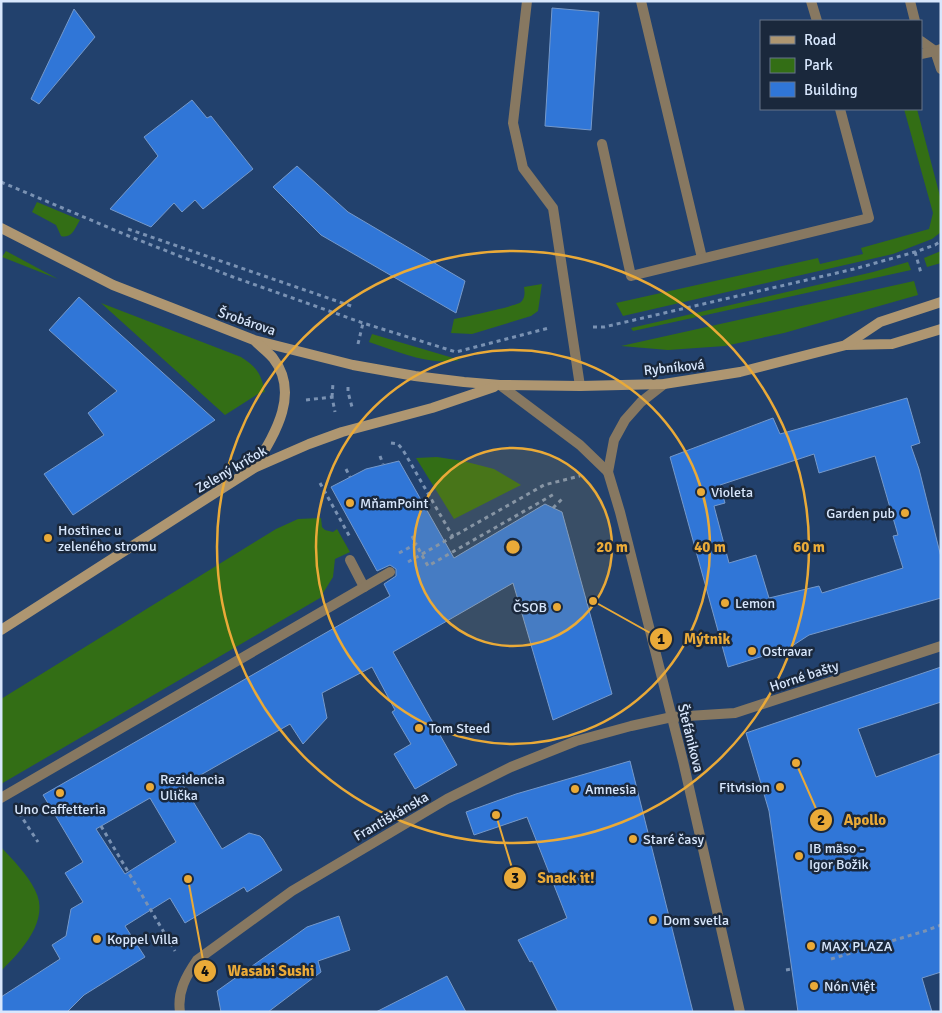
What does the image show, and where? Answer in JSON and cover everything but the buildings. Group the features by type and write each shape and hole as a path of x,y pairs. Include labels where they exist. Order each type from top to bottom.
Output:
{"street":[{"path":"527,1 513,123 523,168 553,208 580,386"},
{"path":"641,1 702,258"},
{"path":"811,1 817,20"},
{"path":"910,1 915,20"},
{"path":"922,42 938,50"},
{"path":"922,54 938,50"},
{"path":"938,50 941,69"},
{"path":"602,144 631,276 869,218 840,110"},
{"name":"Šrobárova","path":"1,228 113,285 254,340 362,367 415,376 500,385"},
{"name":"Rybníková","path":"846,345 880,322 941,302"},
{"name":"Rybníková","path":"500,385 664,384 740,372 846,345 892,344 941,329"},
{"path":"254,340 273,358 284,377 285,402 277,430 254,468"},
{"name":"Štefánikova","path":"664,384 641,402 625,420 614,440 608,472 620,512 672,717 740,1012"},
{"name":"Zelený kríčok","path":"1,630 254,468 342,432 432,408 500,385"},
{"name":"Štefánikova","path":"500,385 580,445 608,472"},
{"path":"350,560 364,587"},
{"path":"1,798 390,572"},
{"name":"Horné bašty","path":"672,717 735,713 941,646"},
{"name":"Františkánska","path":"180,1012 180,993 189,971 197,960 292,891 390,832 447,799 511,767 560,747 576,741 672,717"}],"path":[{"path":"1,182 131,237 233,277 363,323 456,352 548,328"},
{"path":"128,228 354,307"},
{"path":"604,327 854,269 915,252 941,241"},
{"path":"915,252 921,273"},
{"path":"333,380 332,397 336,415"},
{"path":"348,384 348,392 353,409"},
{"path":"301,400 332,397"},
{"path":"383,445 398,444 403,450 453,537"},
{"path":"380,456 383,464"},
{"path":"346,470 350,477"},
{"path":"390,572 544,485 572,477 608,472"},
{"path":"320,483 354,544"},
{"path":"412,536 428,566 556,493"},
{"path":"553,508 563,498"},
{"path":"392,558 416,544"},
{"path":"17,809 38,842"},
{"path":"102,826 175,952"},
{"path":"831,959 924,931 941,924"},
{"path":"786,970 792,969"}],"green space":[{"path":"904,110 917,110 941,200 941,232 932,239 893,254 623,316 616,303 818,258 820,264 863,254 861,248 929,229 933,213"},
{"path":"37,202 80,220 73,232 65,237 61,236 56,225 32,212"},
{"path":"6,251 58,279 2,257"},
{"path":"941,251 941,263 927,267 924,258"},
{"path":"908,262 911,270 633,331 631,328 873,272"},
{"path":"914,281 918,295 784,333 725,346 668,350 621,346"},
{"path":"542,284 538,311 531,316 472,334 451,333 454,319 517,304 523,299 524,287"},
{"path":"101,303 241,357 258,372 265,392 258,394 225,415"},
{"path":"372,334 460,360 425,360 403,354 369,342"},
{"path":"437,457 494,469 521,485 454,519 416,458"},
{"path":"321,518 322,527 333,532 337,529 350,552 335,559 333,577 320,598 1,784 1,699 276,529 298,519"},
{"path":"1,847 20,867 32,884 39,901 39,912 37,924 32,934 1,971"}],"place":[{"name":"Violeta","path":"701,492"},
{"name":"MňamPoint","path":"350,503"},
{"name":"Garden pub","path":"905,513"},
{"name":"Hostinec u zeleného stromu","path":"48,538"},
{"name":"Mýtnik","path":"593,601"},
{"name":"Lemon","path":"725,603"},
{"name":"ČSOB","path":"557,607"},
{"name":"Ostravar","path":"752,651"},
{"name":"Tom Steed","path":"419,728"},
{"name":"Apollo","path":"796,763"},
{"name":"Rezidencia Ulička","path":"150,787"},
{"name":"Fitvision","path":"780,787"},
{"name":"Amnesia","path":"575,789"},
{"name":"Uno Caffetteria","path":"60,793"},
{"name":"Snack it!","path":"496,815"},
{"name":"Staré časy","path":"633,839"},
{"name":"IB mäso - Igor Božik","path":"799,856"},
{"name":"Wasabi Sushi","path":"188,879"},
{"name":"Dom svetla","path":"653,920"},
{"name":"Koppel Villa","path":"97,939"},
{"name":"MAX PLAZA","path":"811,946"},
{"name":"Nón Việt","path":"814,986"}]}
